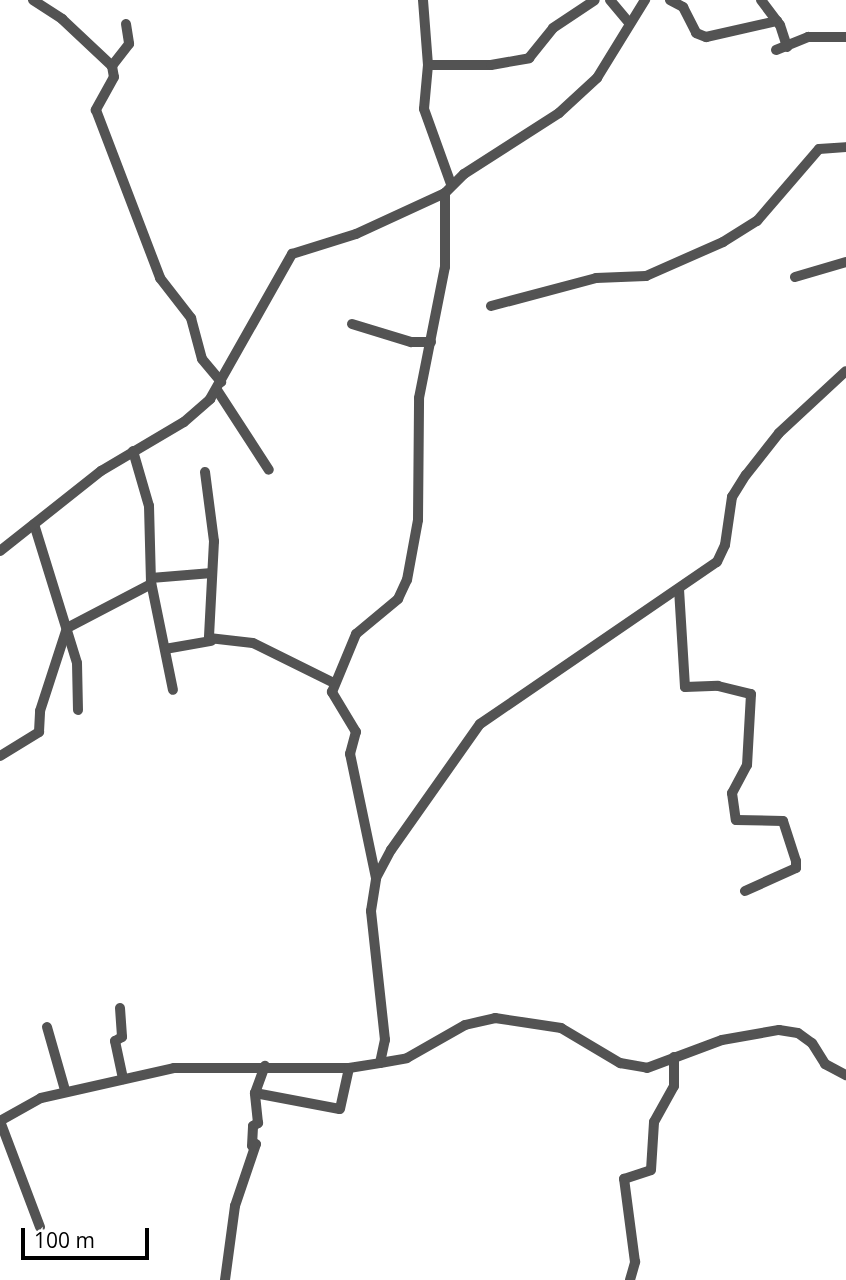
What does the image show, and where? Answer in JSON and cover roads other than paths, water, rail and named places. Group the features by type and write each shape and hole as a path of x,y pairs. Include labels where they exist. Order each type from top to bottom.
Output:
{"street":[{"path":"33,0 62,19 111,66 114,77 99,98 160,278 191,317 202,359 269,470"},
{"path":"380,1063 384,1031 371,921 376,878 350,754 356,732 334,700 334,683 356,634 398,599 407,580 418,520 419,398 445,267 448,189 426,118 428,65 423,0"},
{"path":"428,65 491,65 529,58 553,28 596,0"},
{"path":"610,0 629,23"},
{"path":"0,551 133,451 184,422 219,386 292,254 356,234 448,189 582,96 606,65 645,0"},
{"path":"670,0 683,7 696,33 706,37 777,20"},
{"path":"761,0 777,20 788,47"},
{"path":"111,66 129,44 126,24"},
{"path":"776,50 808,37 846,37"},
{"path":"491,306 597,278 646,276 723,242 757,221 819,149 846,146"},
{"path":"796,277 846,262"},
{"path":"352,324 411,342 430,342"},
{"path":"376,878 391,850 480,724 708,571 721,555 732,497 746,475 779,433 846,371"},
{"path":"133,451 149,509 151,581 173,690"},
{"path":"205,472 214,533 208,635 211,641"},
{"path":"34,524 77,663 78,710"},
{"path":"0,756 38,732 40,711 67,628 151,581 212,573"},
{"path":"679,589 685,687 718,686 751,694 748,764 732,793 736,818 784,822 796,864 796,869 745,891"},
{"path":"165,649 211,641 253,643 334,683"},
{"path":"121,1008 122,1037 115,1041 123,1079"},
{"path":"40,1227 0,1121 65,1090 174,1068 349,1068 407,1058 453,1030 495,1018 561,1028 626,1065 647,1068 722,1040 779,1030 808,1039 825,1064 846,1075"},
{"path":"47,1027 65,1090"},
{"path":"630,1280 635,1262 624,1179 651,1170 654,1122 674,1086 674,1057"},
{"path":"225,1280 235,1206 256,1144 252,1146 253,1126 258,1123 254,1093 265,1066"},
{"path":"254,1093 340,1109 349,1068"}]}
